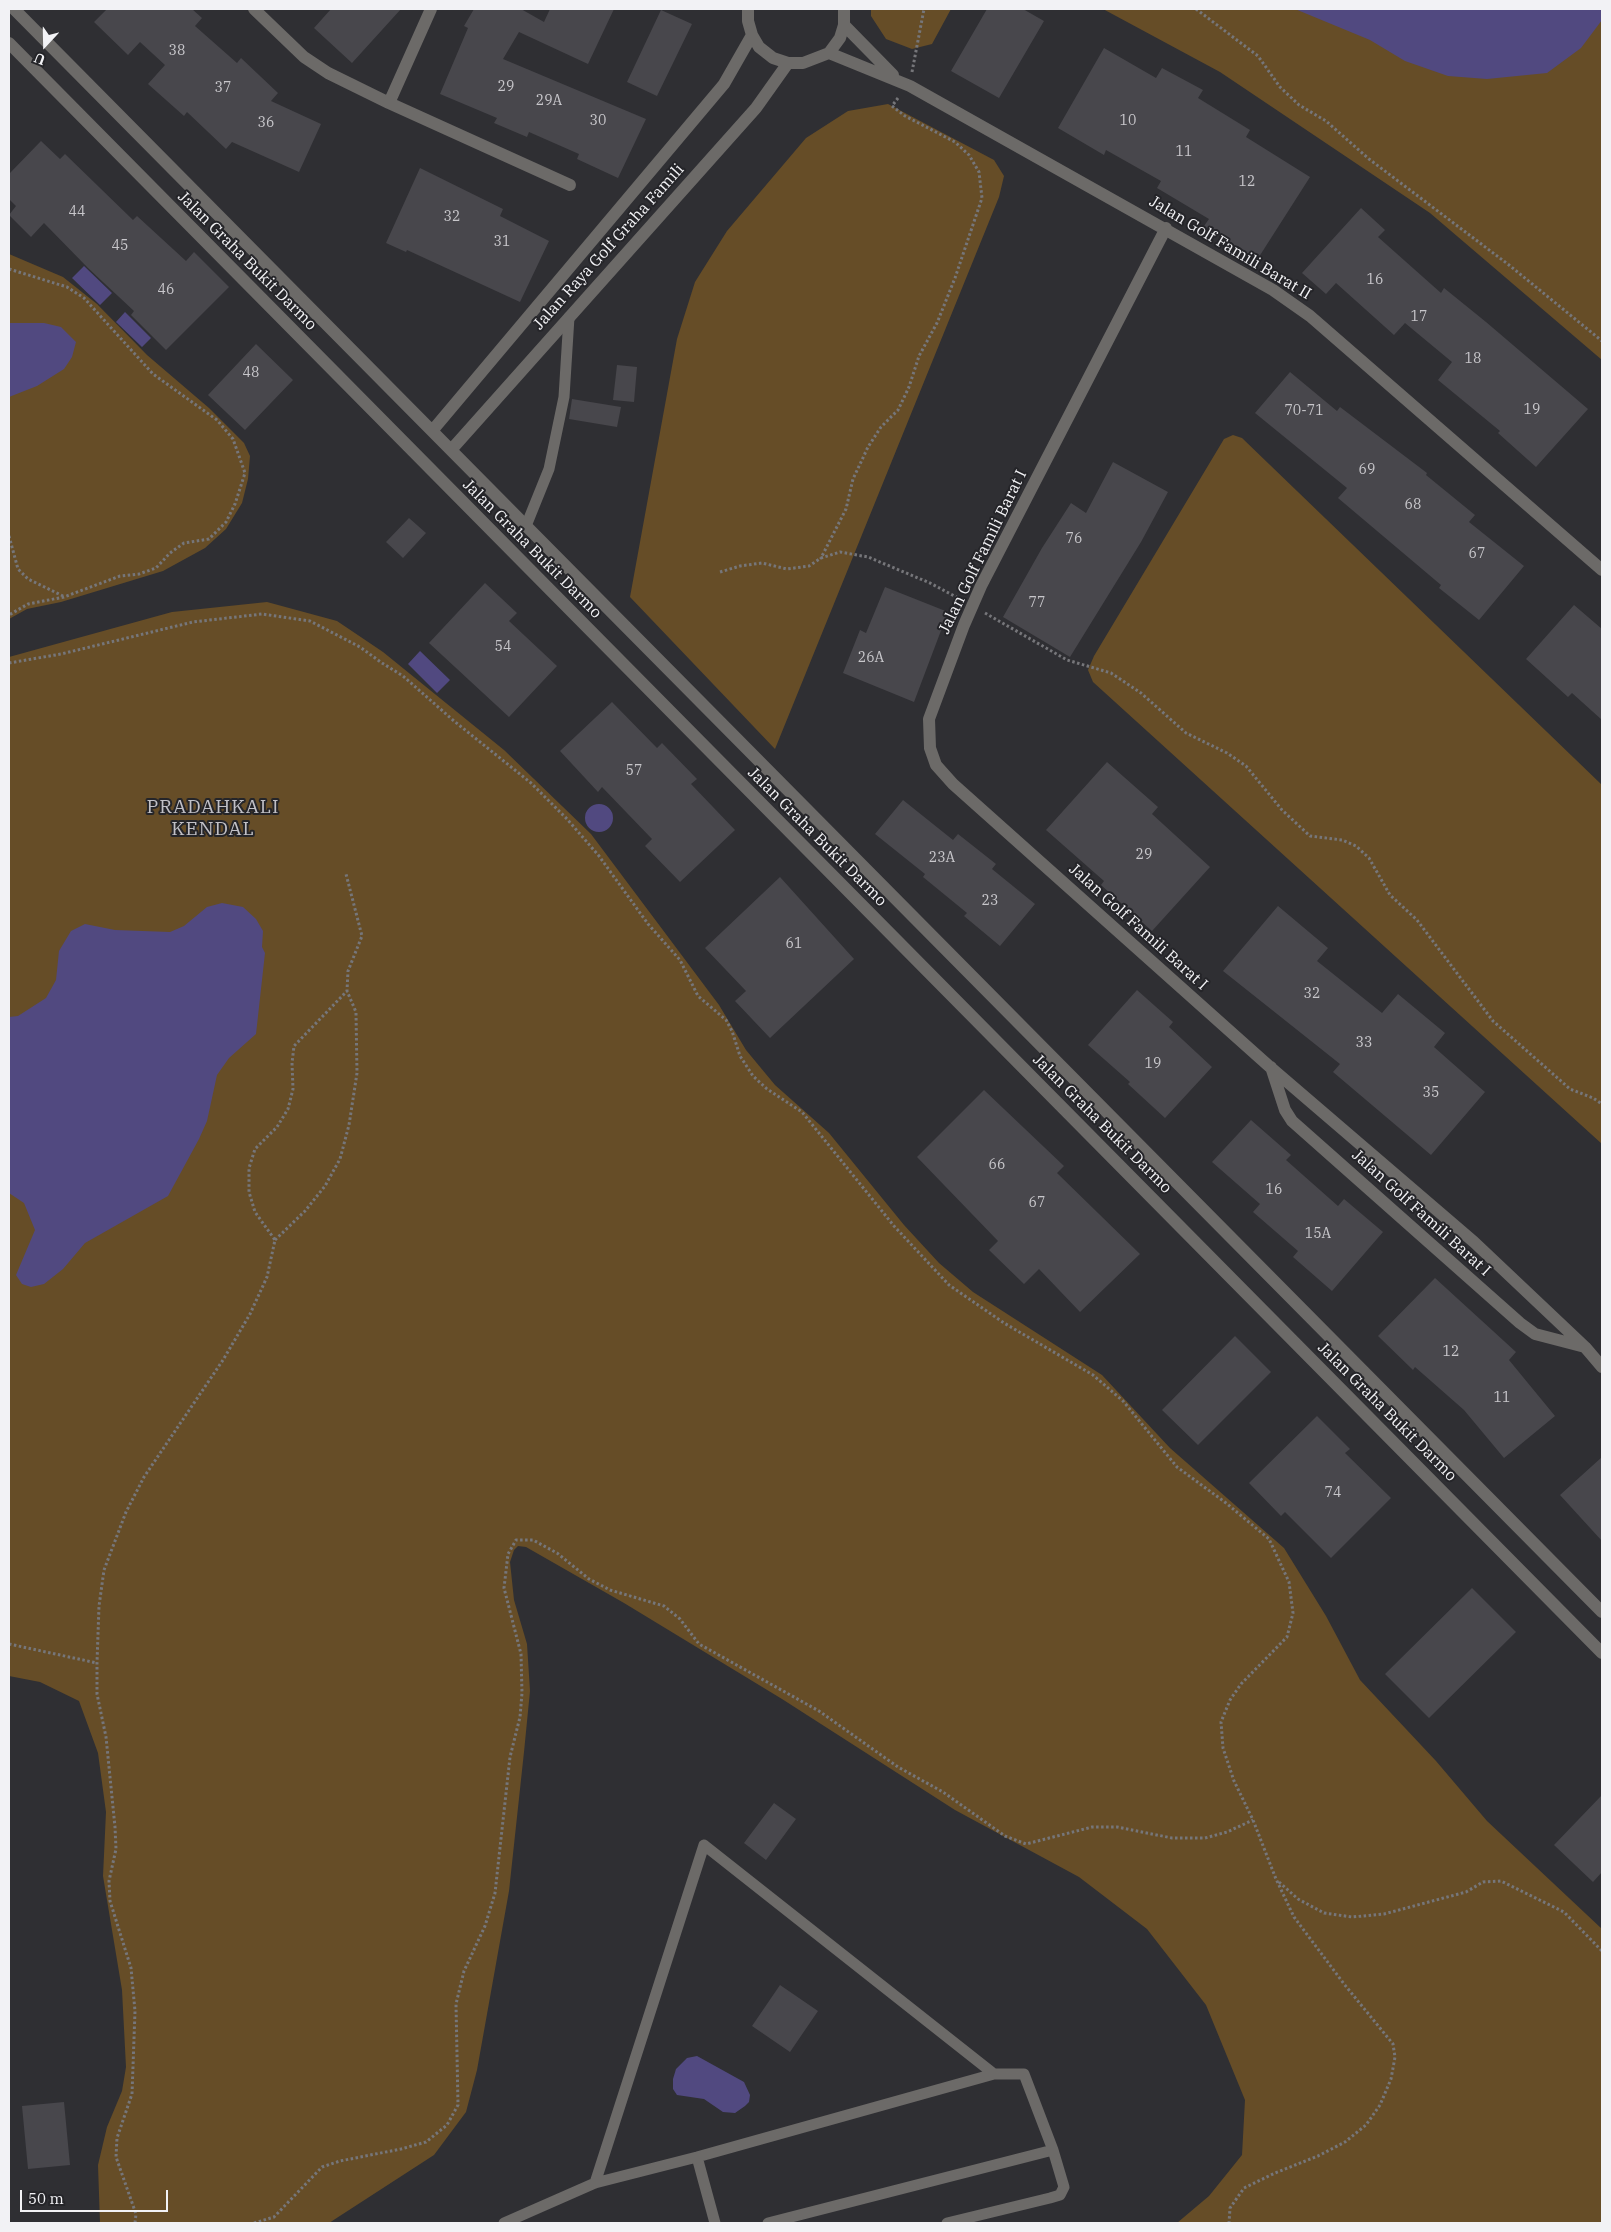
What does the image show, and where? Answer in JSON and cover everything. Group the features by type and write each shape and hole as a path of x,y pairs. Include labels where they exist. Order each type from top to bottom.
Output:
{"street":[{"name":"Jalan Graha Bukit Darmo","path":"14,9 1602,1612"},
{"path":"254,9 304,57 328,73 389,103 570,185"},
{"path":"389,103 431,9"},
{"path":"748,9 748,21 752,35 766,53 788,63 804,63 829,52 840,38 844,25 844,9"},
{"name":"Jalan Golf Famili Barat II","path":"844,25 898,80"},
{"name":"Jalan Raya Golf Graha Famili","path":"432,431 724,84 752,35"},
{"name":"Jalan Graha Bukit Darmo","path":"9,43 1602,1653"},
{"name":"Jalan Golf Famili Barat II","path":"829,52 910,86 1166,228 1273,290 1310,316 1602,570"},
{"name":"Jalan Raya Golf Graha Famili","path":"451,450 756,108 788,63"},
{"name":"Jalan Golf Famili Barat I","path":"1166,228 972,606 929,719 930,748 936,765 953,784 1270,1067 1474,1242 1585,1347 1602,1367"},
{"name":"Jalan Golf Famili Barat I","path":"1270,1067 1285,1110 1292,1121 1520,1323 1535,1334 1585,1347"}],"lane":[{"path":"526,526 549,469 564,397 569,317"},
{"path":"595,2183 704,1845 994,2074"},
{"path":"504,2223 595,2183 697,2157 994,2074 1024,2074 1053,2150 1064,2186 1060,2195 947,2223"},
{"path":"768,2223 1053,2150"},
{"path":"697,2157 715,2223"}],"path":[{"path":"821,558 846,509 853,479 868,447 882,427 898,410 909,387 919,356 937,323 955,278 982,198 979,172 968,155 955,142 905,116 892,106 910,86 924,9"},
{"path":"1196,9 1258,56 1280,87 1299,105 1326,121 1369,159 1509,264 1602,342"},
{"path":"9,269 67,287 84,298 106,320 153,374 217,420 233,439 245,473 236,504 226,522 209,540 184,543 170,552 156,568 140,574 120,576 64,597 28,604 9,615"},
{"path":"9,536 18,569 28,579 64,597"},
{"path":"720,572 740,566 762,563 787,569 809,566 821,558 840,552 868,557 930,583 1067,660 1111,674 1141,693 1186,733 1227,753 1246,766 1282,810 1310,836 1342,840 1356,846 1369,858 1390,896 1417,920 1493,1021 1570,1089 1593,1098 1602,1104"},
{"path":"9,662 60,654 193,622 262,614 310,620 360,647 404,676 454,722 531,783 567,819 599,856 648,924 680,960 698,996 726,1020 732,1031 740,1056 753,1076 766,1089 802,1112 894,1226 949,1285 1004,1323 1093,1375 1123,1401 1177,1468 1226,1503 1269,1540 1289,1582 1293,1613 1287,1637 1241,1684 1230,1700 1221,1722 1223,1748 1234,1782 1254,1820 1276,1880 1294,1916 1344,1984 1394,2044 1395,2057 1391,2079 1380,2105 1366,2125 1345,2142 1325,2153 1244,2188 1230,2208 1229,2223"},
{"path":"135,2223 136,2214 116,2157 116,2138 132,2094 135,2011 131,1968 110,1901 109,1880 116,1849 115,1827 106,1737 97,1694 96,1663 99,1606 104,1570 126,1512 144,1477 223,1360 250,1314 268,1277 276,1240 305,1211 325,1186 340,1159 349,1125 357,1073 356,1012 347,991 348,970 362,936 346,874"},
{"path":"276,1240 255,1212 249,1192 248,1168 255,1149 277,1127 288,1109 293,1089 292,1063 294,1046 347,991"},
{"path":"254,2223 274,2217 322,2167 340,2161 401,2150 426,2142 447,2125 458,2105 456,2004 464,1971 485,1926 495,1892 510,1757 520,1717 522,1693 521,1654 504,1588 508,1554 516,1540 533,1540 557,1552 589,1579 610,1590 664,1606 680,1619 699,1644 819,1711 898,1767 943,1792 1005,1836 1026,1844 1092,1826 1117,1827 1172,1838 1204,1838 1227,1832 1254,1820"},
{"path":"9,1644 96,1663"},
{"path":"1276,1880 1298,1900 1324,1913 1352,1917 1384,1914 1466,1892 1483,1882 1501,1881 1564,1912 1602,1951"}],"shaded area":[{"path":"871,9 951,9 932,44 912,49 886,39 871,16"},
{"path":"1103,9 1602,9 1602,360 1430,213 1220,72"},
{"path":"1295,9 1602,9 1602,20 1581,48 1547,73 1487,79 1448,76 1405,61 1370,40"},
{"path":"888,104 994,160 1004,176 999,197 775,749 630,597 677,339 695,282 727,231 806,138 848,111"},
{"path":"9,254 63,277 97,304 147,355 209,408 244,443 250,456 248,479 242,503 226,529 205,548 163,571 61,602 27,609 9,619"},
{"path":"84,266 112,293 100,305 72,278"},
{"path":"125,312 151,338 142,347 116,322"},
{"path":"9,323 44,323 61,327 76,342 72,357 64,369 37,386 9,397"},
{"path":"1233,435 1242,438 1602,785 1602,1144 1093,682 1088,670 1094,656 1224,439"},
{"path":"267,602 337,621 383,652 504,750 591,834 719,1005 746,1050 775,1085 829,1133 904,1225 939,1263 973,1292 1102,1375 1170,1448 1284,1548 1326,1616 1360,1680 1436,1761 1487,1821 1602,1929 1602,2223 1177,2223 1209,2196 1242,2155 1245,2100 1206,2005 1147,1929 1079,1877 955,1810 782,1699 624,1603 526,1547 518,1546 514,1550 510,1562 514,1600 527,1644 530,1691 509,1891 477,2070 466,2112 434,2155 329,2223 100,2223 98,2165 107,2127 122,2091 126,2067 122,1990 103,1876 106,1812 98,1753 79,1701 40,1682 9,1676 9,657 172,612"},
{"path":"420,651 450,680 437,693 408,664"},
{"path":"599,804 609,808 613,818 609,828 599,832 589,828 585,818 589,808"},
{"path":"222,903 243,907 256,919 263,931 262,947 265,953 256,1034 229,1058 217,1075 207,1121 168,1196 85,1243 63,1269 44,1284 31,1287 22,1284 16,1275 35,1230 24,1203 9,1193 9,1017 18,1016 46,998 56,980 59,951 71,931 85,924 115,930 170,932 184,926 207,907"},
{"path":"697,2056 744,2082 750,2095 749,2102 735,2113 723,2112 704,2099 677,2095 673,2089 676,2069 687,2058"}],"building":[{"path":"107,9 192,9 202,18 195,26 237,63 241,58 278,93 271,101 321,124 299,172 232,142 226,149 187,112 184,116 148,84 165,65 140,42 128,55 94,22"},
{"path":"331,9 401,9 352,63 314,28"},
{"path":"474,9 521,9 544,22 550,9 614,9 588,64 519,32 503,59 646,119 618,178 577,159 579,154 529,132 527,137 494,123 497,118 440,94 468,28 464,26"},
{"path":"987,9 1023,9 1044,21 999,98 951,71"},
{"path":"661,10 692,24 657,96 627,82"},
{"path":"1104,48 1156,78 1162,68 1203,90 1198,98 1250,130 1246,137 1310,177 1257,260 1204,226 1209,219 1157,188 1161,181 1106,150 1104,155 1058,128"},
{"path":"41,141 60,159 65,154 133,220 137,216 186,261 194,252 229,287 166,350 131,315 134,311 44,223 31,237 9,215 16,206 9,199 9,174"},
{"path":"420,168 503,209 500,216 549,241 520,302 407,250 406,252 386,243"},
{"path":"1361,208 1385,230 1378,237 1441,293 1444,288 1588,409 1536,467 1498,433 1500,431 1438,380 1452,362 1405,323 1394,335 1336,283 1326,294 1302,273"},
{"path":"256,344 293,380 245,430 208,395"},
{"path":"617,365 637,367 634,402 613,400"},
{"path":"1290,372 1337,411 1340,407 1427,473 1426,475 1475,515 1469,522 1524,566 1479,620 1439,588 1441,585 1338,498 1347,488 1255,413"},
{"path":"572,399 621,407 617,427 569,419"},
{"path":"1113,462 1168,492 1141,542 1070,657 1003,617 1042,548 1071,503 1086,513"},
{"path":"409,518 426,533 403,558 386,542"},
{"path":"485,583 517,613 509,621 557,666 509,717 429,643"},
{"path":"885,587 948,612 914,702 843,673 860,630 866,633"},
{"path":"1574,605 1602,629 1602,720 1572,693 1568,697 1526,659"},
{"path":"612,702 657,748 662,743 697,779 691,784 735,830 680,882 645,846 652,839 602,787 598,792 560,751"},
{"path":"1107,762 1158,807 1152,814 1210,867 1152,931 1101,885 1104,881 1046,830"},
{"path":"903,800 953,840 958,834 996,864 992,869 1035,904 1000,946 964,916 967,913 923,877 925,874 875,834"},
{"path":"780,877 854,959 770,1038 735,1001 746,991 705,948"},
{"path":"1278,906 1328,948 1317,961 1382,1013 1398,994 1445,1033 1434,1047 1485,1092 1431,1155 1333,1072 1340,1064 1223,971"},
{"path":"1137,990 1173,1022 1169,1027 1212,1067 1165,1118 1128,1084 1130,1082 1088,1045"},
{"path":"984,1090 1064,1166 1057,1173 1140,1254 1080,1312 1039,1269 1024,1284 989,1250 998,1241 917,1157"},
{"path":"1251,1120 1291,1155 1286,1160 1338,1206 1344,1199 1383,1232 1332,1291 1293,1257 1298,1251 1253,1212 1260,1204 1212,1162"},
{"path":"1435,1278 1516,1352 1509,1360 1555,1416 1504,1458 1464,1410 1415,1367 1413,1370 1378,1336"},
{"path":"1235,1336 1271,1372 1198,1445 1162,1410"},
{"path":"1317,1416 1350,1449 1345,1453 1391,1498 1331,1558 1285,1512 1281,1516 1249,1483"},
{"path":"1602,1457 1602,1541 1560,1495"},
{"path":"1472,1588 1516,1632 1429,1718 1385,1674"},
{"path":"1602,1795 1602,1872 1593,1882 1554,1845"},
{"path":"774,1803 796,1819 766,1860 744,1843"},
{"path":"780,1985 818,2011 790,2052 752,2026"},
{"path":"64,2102 70,2165 28,2169 22,2106"}],"district":[{"name":"PRADAHKALI KENDAL","path":"213,819"}]}
